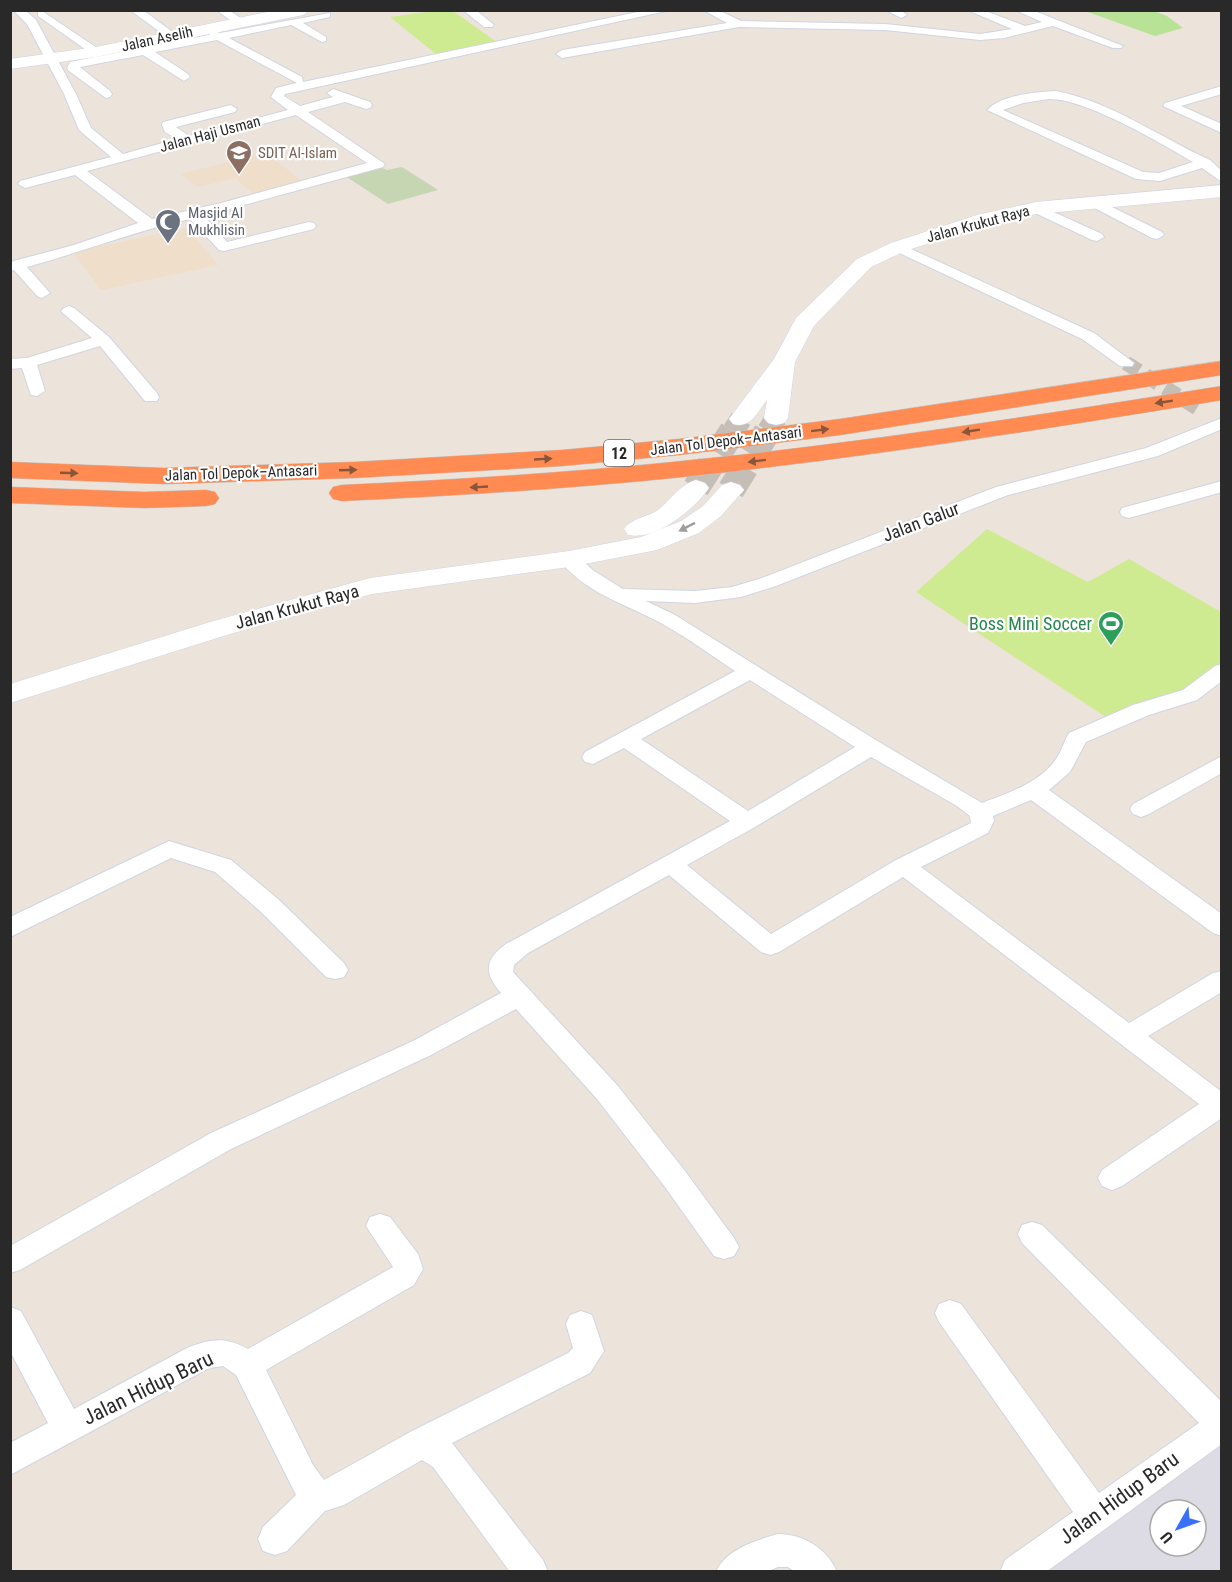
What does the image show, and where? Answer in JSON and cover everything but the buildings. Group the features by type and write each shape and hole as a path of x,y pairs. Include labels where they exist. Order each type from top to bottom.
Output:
{"highway":[{"name":"Jalan Tol Depok–Antasari","path":"10,470 164,476 354,470 562,458 840,427 1221,368"},
{"name":"Jalan Tol Depok–Antasari","path":"10,495 144,500 360,493 553,483 692,469 859,447 1221,393"}],"street":[{"path":"18,10 32,22 70,94 85,130 120,158"},
{"path":"135,10 172,36"},
{"path":"221,10 240,22"},
{"path":"468,10 488,25"},
{"path":"14,266 79,248 149,224 378,164 276,97 280,91 306,82 666,10"},
{"path":"708,10 739,24"},
{"path":"972,10 1024,30"},
{"path":"1020,10 1117,46"},
{"path":"42,14 96,52"},
{"path":"106,94 73,68 74,65 145,51 211,33 298,16 326,15"},
{"path":"298,16 322,39"},
{"name":"Jalan Aselih","path":"10,64 96,52 172,36 211,33 240,22 298,16"},
{"path":"562,54 739,24 885,27 980,37 1004,35 1052,23"},
{"path":"211,33 306,82 366,105"},
{"path":"145,51 184,77"},
{"path":"1221,90 1169,106 1221,129"},
{"path":"1205,163 1160,177 1140,176 993,110 1004,104 1057,95 1074,99 1104,111 1205,163 1221,178"},
{"name":"Jalan Haji Usman","path":"25,184 345,98"},
{"path":"187,140 170,129 168,125 231,109"},
{"path":"76,171 149,224"},
{"name":"Jalan Krukut Raya","path":"741,419 785,360 804,323 864,263 898,247 984,219 1036,208 1221,190"},
{"path":"1094,202 1157,235"},
{"path":"1036,208 1097,237"},
{"path":"193,214 224,247 309,226"},
{"path":"898,247 1088,336 1126,363"},
{"path":"14,266 42,293"},
{"path":"69,311 103,340 151,397"},
{"path":"10,364 28,363 103,340"},
{"name":"Jalan Krukut Raya","path":"776,418 785,360"},
{"path":"28,363 37,391"},
{"path":"1202,411 1221,423"},
{"name":"Jalan Galur","path":"617,594 695,597 734,593 769,582 1002,491 1152,452 1221,423"},
{"path":"1129,512 1221,486"},
{"name":"Jalan Krukut Raya","path":"580,556 666,516 696,488"},
{"name":"Jalan Krukut Raya","path":"10,694 220,628 370,586 648,544 690,526 712,511 731,490"},
{"path":"580,556 587,574 617,594 668,619 871,747 966,801 980,812 983,821 980,828 904,866 770,946 671,864"},
{"path":"593,757 750,670"},
{"path":"980,812 1033,790 1062,767 1077,738 1142,710 1190,695 1221,670"},
{"path":"625,738 747,822"},
{"path":"724,1247 675,1179 607,1092 502,977 499,970 508,955 747,822 871,747"},
{"path":"1141,809 1221,763"},
{"path":"1033,790 1221,927"},
{"path":"10,928 169,849 223,866 269,905 335,970"},
{"path":"904,866 1220,1106 1112,1178"},
{"path":"1129,1035 1221,981"},
{"path":"10,1260 221,1142 422,1048 519,995"},
{"path":"316,1497 302,1476 247,1365 404,1276 408,1263 380,1226"},
{"path":"1032,1234 1221,1424"},
{"path":"950,1313 1095,1515"},
{"path":"10,1320 67,1428"},
{"path":"275,1539 316,1497 332,1494 423,1442 579,1363 589,1351 581,1324"},
{"name":"Jalan Hidup Baru","path":"10,1460 215,1351 231,1354 247,1365"},
{"name":"Jalan Hidup Baru","path":"1017,1572 1221,1424"},
{"path":"423,1442 444,1456 523,1569"},
{"path":"733,1572 766,1553 783,1549 800,1553 819,1572"}],"shaded area":[{"name":"SDIT Al-Islam","path":"266,153 306,184 256,196 235,178 198,187 180,174"},
{"path":"187,228 218,265 101,290 73,252"},
{"path":"1221,1439 1221,1571 1019,1572"}],"green space":[{"path":"433,11 453,11 498,43 436,54 390,17"},
{"path":"1085,11 1154,11 1167,16 1183,28 1155,36"},
{"path":"380,167 387,170 402,167 438,190 388,204 345,176"},
{"name":"Boss Mini Soccer","path":"987,529 1088,582 1129,559 1221,612 1221,683 1112,721 916,592"}],"tunnel":[{"path":"1126,363 1202,411"},
{"path":"768,431 776,418"},
{"path":"733,431 741,419"},
{"path":"696,488 734,429"},
{"path":"731,490 769,429"}],"place":[{"name":"SDIT Al-Islam","path":"239,176"},
{"name":"Masjid Al Mukhlisin","path":"168,245"},
{"name":"Boss Mini Soccer","path":"1111,647"}]}
